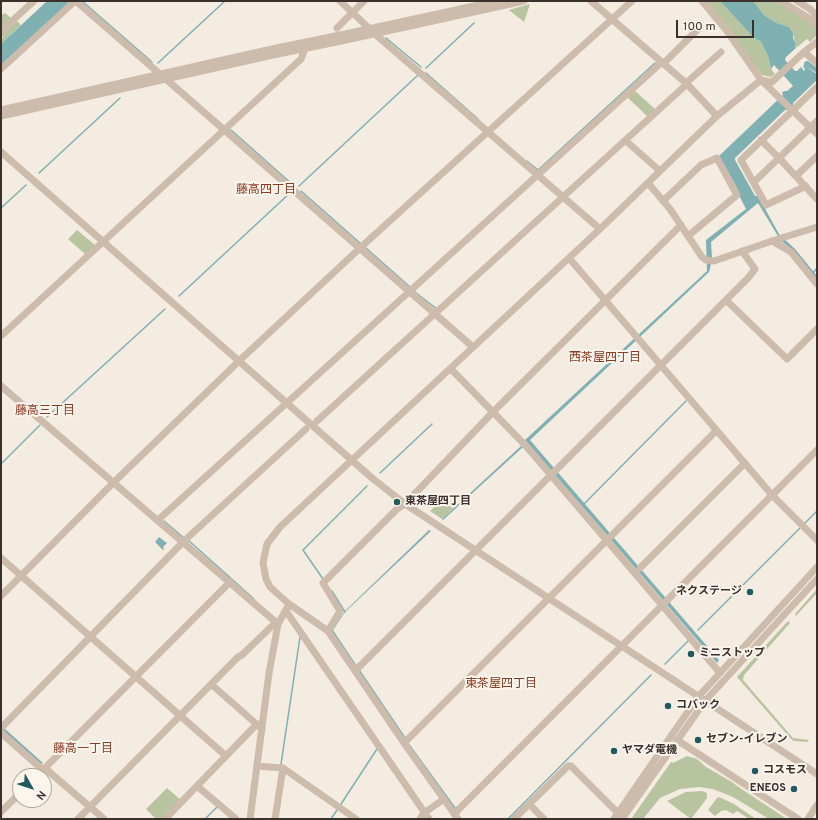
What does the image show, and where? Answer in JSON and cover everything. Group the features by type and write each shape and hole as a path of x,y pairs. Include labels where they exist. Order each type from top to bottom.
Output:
{"street":[{"path":"1,31 34,1"},
{"path":"1,69 76,1 161,75"},
{"path":"340,1 600,229"},
{"path":"337,28 364,1"},
{"path":"1,116 305,49 497,1"},
{"path":"1,110 272,49 373,31 524,1"},
{"path":"591,1 686,84 717,116"},
{"path":"1,596 112,483 238,361 632,1"},
{"path":"702,1 727,31 761,80 817,134"},
{"path":"781,1 810,19 817,26"},
{"path":"797,1 810,9 817,16"},
{"path":"158,520 697,30"},
{"path":"817,42 772,82 761,80 717,116 648,184 280,527 267,544 262,563 266,579 270,587 289,604 328,631 404,743 456,816 621,646 817,450"},
{"path":"1,336 301,59 305,49"},
{"path":"317,421 721,52"},
{"path":"804,52 817,63"},
{"path":"167,80 473,347"},
{"path":"806,186 766,205 741,160 817,87"},
{"path":"754,182 817,121"},
{"path":"626,140 660,171"},
{"path":"761,140 817,197"},
{"path":"1,152 286,404 372,478 405,504 817,774"},
{"path":"796,176 817,156"},
{"path":"663,201 701,166 717,158 737,195 688,236"},
{"path":"648,184 663,201 702,257 706,260 714,261 817,227"},
{"path":"328,631 340,611 323,583 397,509 405,504 493,412 681,225"},
{"path":"777,239 817,284"},
{"path":"355,671 477,551 748,278 755,270 742,251"},
{"path":"569,258 772,495 817,540"},
{"path":"726,300 786,360 817,329"},
{"path":"451,369 554,473 665,603 720,673"},
{"path":"1,386 112,483 184,541 278,624"},
{"path":"1,728 184,541 306,429"},
{"path":"404,743 716,431"},
{"path":"640,568 745,463"},
{"path":"1,558 226,756"},
{"path":"618,817 698,697 817,567"},
{"path":"618,817 705,701 817,579"},
{"path":"45,768 230,582"},
{"path":"250,819 257,766 259,727 278,624 289,604"},
{"path":"286,611 424,817 444,799"},
{"path":"78,819 211,684 274,624 278,624"},
{"path":"211,684 259,727"},
{"path":"165,819 226,756 259,727"},
{"path":"1,733 41,768"},
{"path":"677,740 798,819"},
{"path":"257,766 283,768 356,819"},
{"path":"514,819 568,766 571,766 618,817"},
{"path":"275,819 283,768"},
{"path":"52,774 104,819"},
{"path":"197,786 236,819"},
{"path":"1,812 12,801"},
{"path":"530,804 544,819"},
{"path":"808,819 817,805"}],"green space":[{"path":"706,1 720,1 753,37 761,42 768,56 771,69 775,74 771,77 762,75"},
{"path":"753,1 777,1 810,22 817,29 817,35 810,42 807,39 796,48 793,33 789,27 777,23 764,15"},
{"path":"530,4 524,22 509,10"},
{"path":"5,13 11,18 1,29 1,15"},
{"path":"17,21 21,25 1,44 1,39 3,37 1,34"},
{"path":"634,90 655,109 647,116 627,97"},
{"path":"77,230 96,246 86,255 68,239"},
{"path":"444,498 453,508 442,519 430,511"},
{"path":"817,589 817,593 796,616 795,614"},
{"path":"789,621 790,623 744,675 743,680 793,738 809,740 807,742 794,741 791,739 737,677"},
{"path":"687,756 697,759 706,767 732,782 787,819 769,819 733,797 713,789 699,787 680,789 660,798 643,819 631,819 671,762 673,763"},
{"path":"167,788 181,800 162,819 156,819 146,809"},
{"path":"702,791 707,793 707,798 691,819 667,801 686,792"},
{"path":"719,797 734,804 756,819 749,819 737,811 733,814 726,810 721,811 715,816 708,810"}],"water":[{"path":"47,1 71,1 1,66 1,44"},
{"path":"720,1 753,1 764,15 777,23 789,27 793,33 796,48 786,57 785,60 795,71 801,67 804,71 804,65 817,74 817,80 793,103 793,106 789,110 785,110 735,158 735,160 755,196 758,196 779,234 795,249 817,276 817,280 793,250 781,241 758,203 711,242 712,257 709,272 530,440 719,660 717,663 525,440 707,271 706,240 746,209 719,156 783,95 782,92 787,91 793,86 774,65 771,69 768,56 761,42 753,37"},
{"path":"806,61 817,68 817,73 804,65"},
{"path":"521,446 523,447 443,520 442,519"},
{"path":"429,530 431,531 345,612 333,630 357,666 355,666 332,632 332,629 345,611"},
{"path":"159,537 167,543 163,547 163,550 155,542"},
{"path":"360,670 406,738 404,738 359,672"},
{"path":"4,728 43,763 41,764 2,730"},
{"path":"408,742 456,808 454,809 407,743"}],"waterway":[{"path":"82,1 152,62"},
{"path":"158,63 225,1"},
{"path":"426,68 474,23"},
{"path":"386,38 421,67"},
{"path":"527,161 538,170 655,63"},
{"path":"426,73 478,119"},
{"path":"299,186 418,75"},
{"path":"39,173 120,98"},
{"path":"231,130 292,184"},
{"path":"1,208 26,185"},
{"path":"301,191 360,243"},
{"path":"179,296 291,192"},
{"path":"366,248 410,287"},
{"path":"813,273 817,268"},
{"path":"415,292 437,309"},
{"path":"47,417 165,309"},
{"path":"583,505 686,401"},
{"path":"380,473 432,424"},
{"path":"1,464 40,425"},
{"path":"323,579 303,550 367,486"},
{"path":"805,523 817,511"},
{"path":"164,521 184,538"},
{"path":"698,630 801,527"},
{"path":"188,540 254,599"},
{"path":"332,591 345,612"},
{"path":"281,764 300,637"},
{"path":"665,664 689,640"},
{"path":"508,819 651,675"},
{"path":"341,804 377,749"},
{"path":"205,819 218,806"},
{"path":"331,819 337,810"}],"place":[{"name":"東茶屋四丁目","path":"397,502"},
{"name":"ネクステージ","path":"750,592"},
{"name":"ミニストップ","path":"691,654"},
{"name":"コバック","path":"668,706"},
{"name":"セブン-イレブン","path":"698,740"},
{"name":"ヤマダ電機","path":"614,751"},
{"name":"コスモス","path":"755,771"},
{"name":"ENEOS","path":"794,789"}],"district":[{"name":"藤高四丁目","path":"266,191"},
{"name":"西茶屋四丁目","path":"605,359"},
{"name":"藤高三丁目","path":"45,412"},
{"name":"東茶屋四丁目","path":"501,685"},
{"name":"藤高一丁目","path":"83,750"}]}
